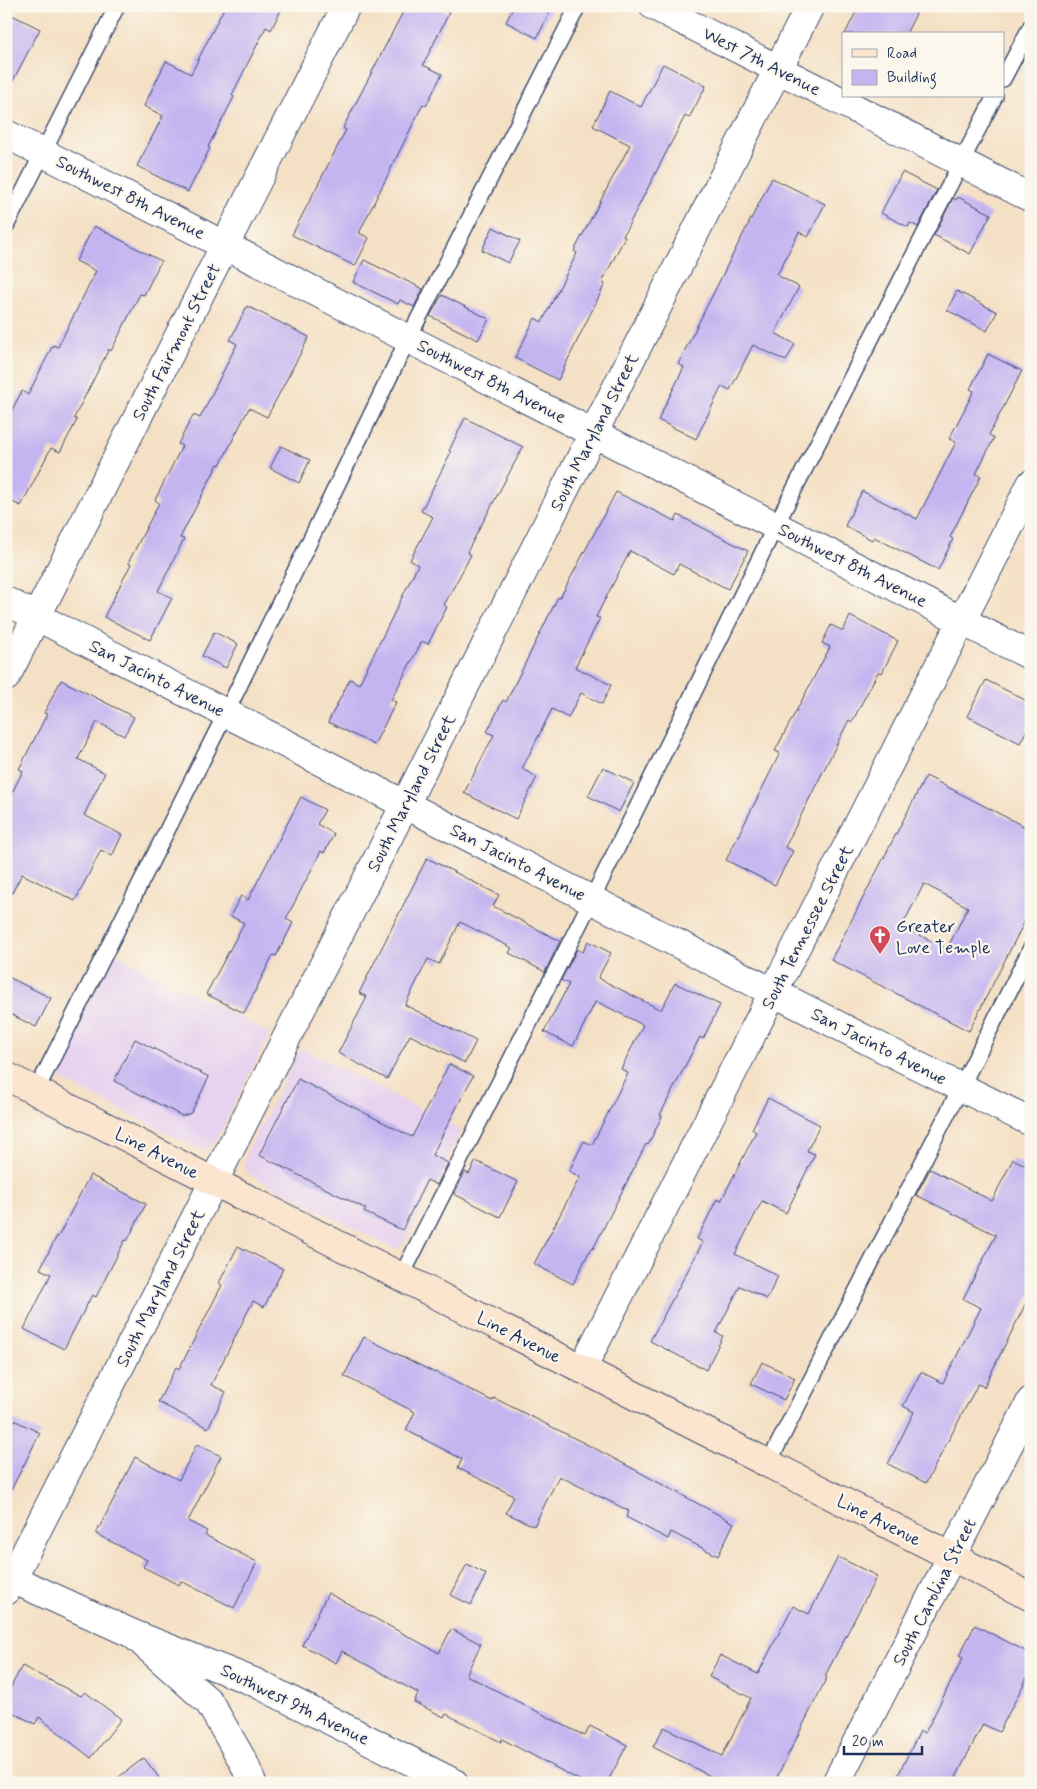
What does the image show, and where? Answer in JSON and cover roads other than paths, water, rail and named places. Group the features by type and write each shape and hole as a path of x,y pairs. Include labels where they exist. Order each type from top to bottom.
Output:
{"main road":[{"name":"Line Avenue","path":"6,1076 1031,1597"}],"street":[{"name":"South Fairmont Street","path":"6,677 346,6"},
{"name":"West 7th Avenue","path":"654,6 1031,198"},
{"name":"South Maryland Street","path":"8,1582 214,1182 810,6"},
{"name":"Southwest 8th Avenue","path":"6,134 1031,656"},
{"name":"South Tennessee Street","path":"582,1369 1031,484"},
{"name":"San Jacinto Avenue","path":"6,601 1031,1122"},
{"name":"South Carolina Street","path":"836,1783 1031,1401"},
{"path":"8,1582 133,1634 209,1702 244,1763 252,1783"},
{"name":"Southwest 9th Avenue","path":"133,1634 254,1682 454,1783"}],"lane":[{"path":"6,226 117,6"},
{"path":"36,1091 226,713 408,339 578,6"},
{"path":"1004,77 1031,26"},
{"path":"402,1277 592,899 776,525 993,98"},
{"path":"768,1464 1031,948"}],"place":[{"name":"Greater Love Temple","path":"880,955"}]}
